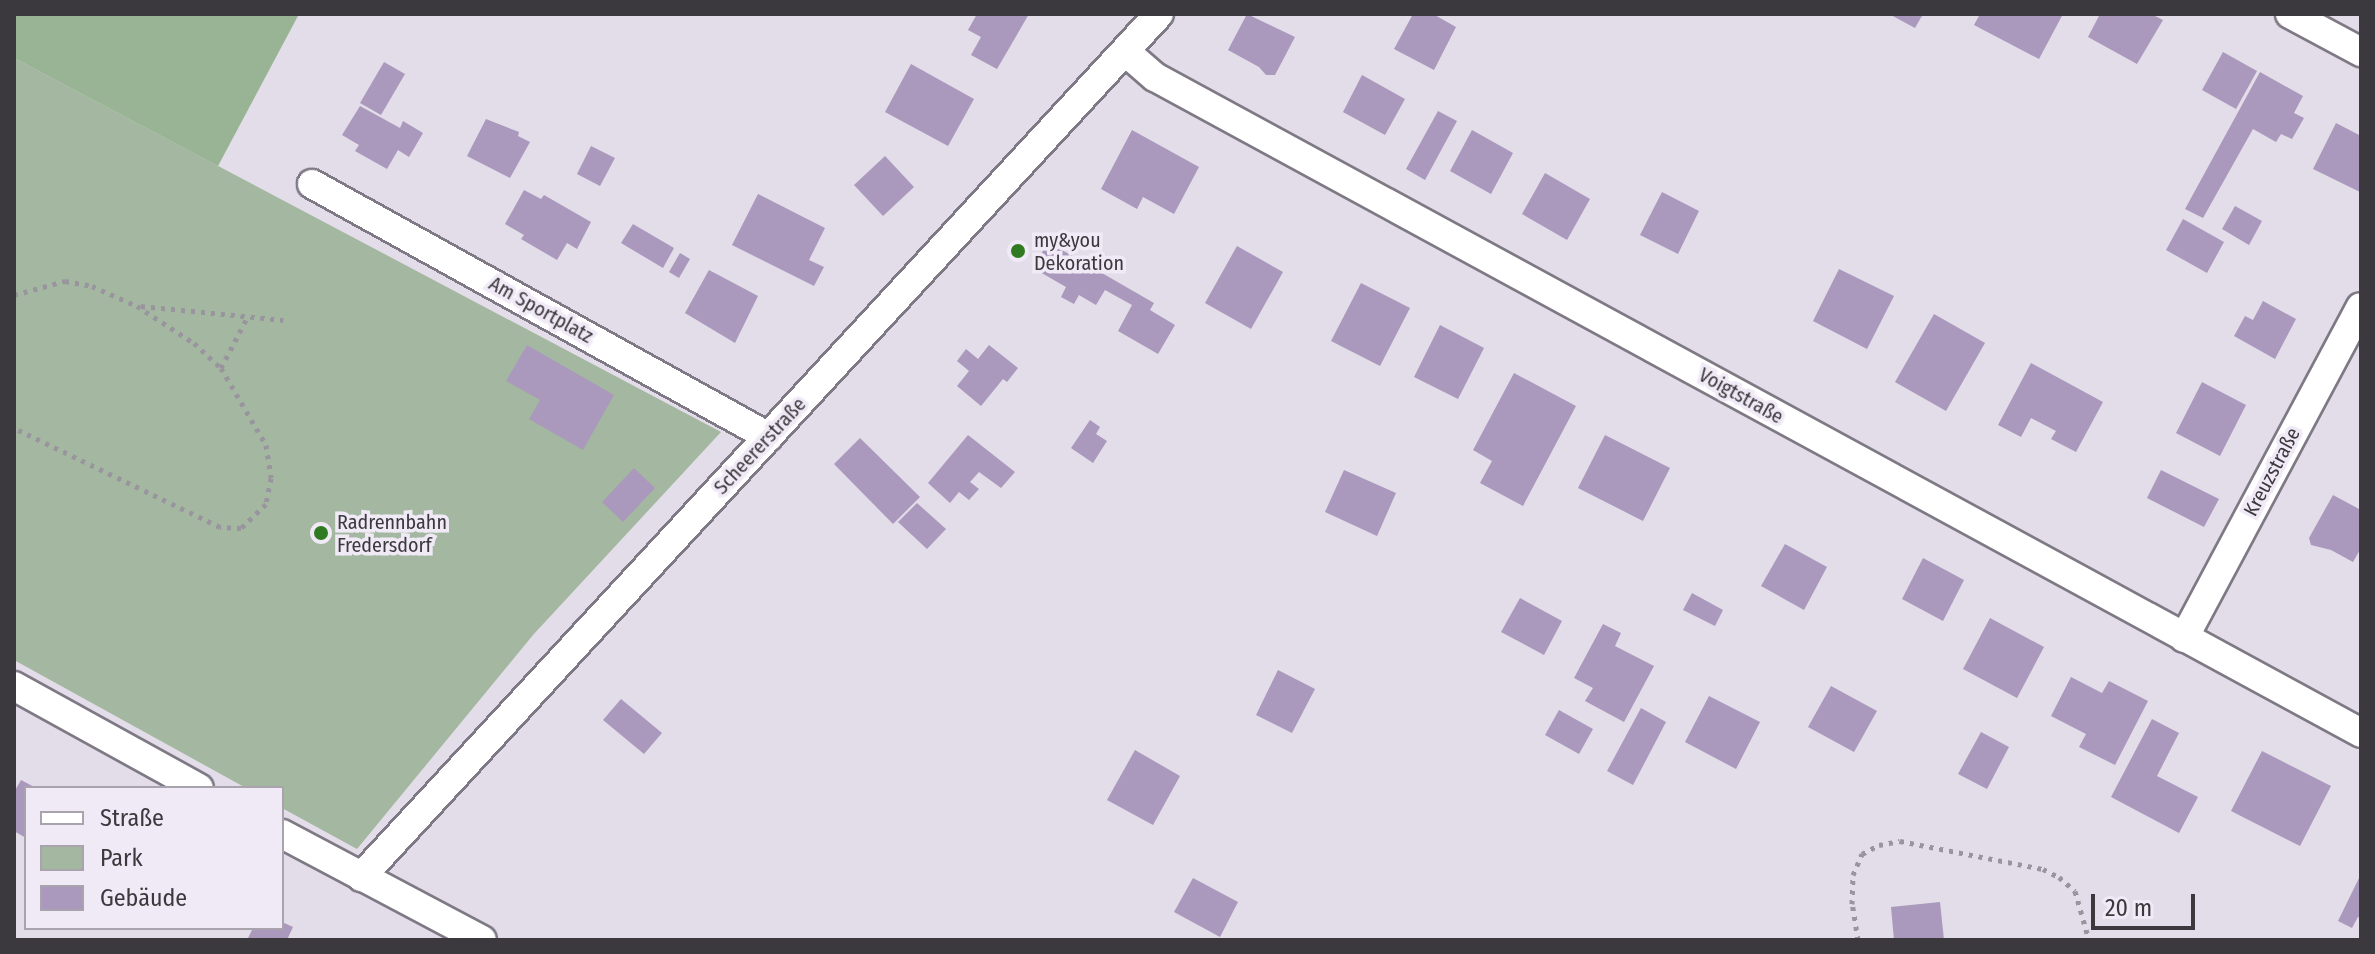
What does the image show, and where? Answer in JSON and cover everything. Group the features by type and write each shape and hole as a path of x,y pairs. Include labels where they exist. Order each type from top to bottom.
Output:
{"street":[{"name":"Scheererstraße","path":"361,877 1159,14"},
{"path":"2290,14 2361,52"},
{"name":"Voigtstraße","path":"1126,52 1155,77 2361,733"},
{"name":"Am Sportplatz","path":"312,184 769,437"},
{"name":"Kreuzstraße","path":"2184,638 2361,307"},
{"path":"14,686 195,786"},
{"path":"284,835 482,940"}],"path":[{"path":"14,295 65,281 92,286 137,306 194,343 221,368 266,445 271,478 266,504 241,528 220,527 14,428"},
{"path":"137,306 283,320"},
{"path":"221,368 248,316"},
{"path":"1858,940 1852,904 1853,875 1862,854 1879,845 1900,841 2043,869 2059,877 2075,891 2089,940"}],"green space":[{"path":"14,14 299,14 218,166 14,58"},
{"name":"Radrennbahn Fredersdorf","path":"14,58 721,432 533,635 357,849 284,809 284,786 242,786 14,660"}],"building":[{"path":"977,14 1029,14 997,69 971,55 981,37 968,30"},
{"path":"1247,14 1295,37 1275,75 1266,75 1259,67 1228,50"},
{"path":"1413,14 1433,14 1456,27 1434,70 1394,49"},
{"path":"1889,14 1923,14 1915,28"},
{"path":"1980,14 2063,14 2039,59 1974,25"},
{"path":"2100,14 2151,14 2163,20 2137,64 2088,37"},
{"path":"2223,52 2257,71 2236,109 2202,90"},
{"path":"384,62 405,74 381,115 360,103"},
{"path":"911,64 974,99 948,146 885,112"},
{"path":"2260,72 2303,96 2294,113 2304,118 2292,139 2281,134 2276,142 2253,129 2203,218 2185,209"},
{"path":"1362,75 1405,99 1385,135 1343,112"},
{"path":"360,106 400,128 403,121 423,133 409,157 398,150 387,169 355,151 359,145 342,135"},
{"path":"1438,111 1457,121 1425,180 1406,169"},
{"path":"486,119 519,132 518,136 530,142 510,178 467,156"},
{"path":"2336,123 2361,136 2360,192 2313,169"},
{"path":"1132,130 1199,167 1174,214 1143,197 1137,209 1101,189"},
{"path":"1472,130 1513,153 1491,194 1450,171"},
{"path":"591,146 615,158 600,186 577,174"},
{"path":"885,156 914,187 883,216 854,185"},
{"path":"1545,173 1590,199 1567,240 1522,214"},
{"path":"524,190 541,199 544,195 591,222 577,249 567,243 557,260 521,239 524,235 505,224"},
{"path":"1662,192 1699,211 1678,254 1640,235"},
{"path":"758,194 825,228 809,260 824,267 814,286 732,245"},
{"path":"2235,206 2262,221 2249,245 2222,229"},
{"path":"2183,219 2224,242 2207,273 2166,250"},
{"path":"633,224 674,248 663,268 621,243"},
{"path":"1048,242 1154,303 1150,310 1175,325 1158,354 1118,331 1132,305 1105,290 1096,305 1079,295 1074,304 1061,297 1066,287 1033,268"},
{"path":"1237,246 1283,272 1251,329 1205,303"},
{"path":"680,253 690,259 679,278 669,272"},
{"path":"1839,269 1894,296 1867,349 1813,321"},
{"path":"709,270 758,296 735,343 685,313"},
{"path":"1361,283 1410,308 1380,366 1331,341"},
{"path":"2263,301 2296,319 2275,359 2234,336 2245,316 2253,320"},
{"path":"1934,314 1985,343 1946,411 1895,382"},
{"path":"1440,325 1484,348 1458,399 1414,377"},
{"path":"527,345 614,395 583,450 529,419 540,400 506,381"},
{"path":"989,345 1018,368 1007,382 1003,379 981,406 957,386 969,371 957,361 966,349 978,359"},
{"path":"2031,363 2103,402 2076,452 2051,439 2056,431 2031,418 2021,437 1998,425"},
{"path":"1514,373 1576,406 1523,506 1480,483 1492,461 1473,450"},
{"path":"2202,382 2246,405 2220,456 2176,433"},
{"path":"1090,420 1100,427 1096,434 1107,441 1093,463 1071,448"},
{"path":"968,435 1015,472 1001,488 979,472 970,482 979,489 969,500 959,492 950,503 928,483"},
{"path":"1605,435 1670,468 1643,521 1578,488"},
{"path":"860,438 920,497 893,524 834,464"},
{"path":"634,468 655,488 623,522 602,502"},
{"path":"1344,470 1396,493 1377,536 1325,512"},
{"path":"2161,470 2219,499 2204,527 2147,498"},
{"path":"2333,495 2361,510 2361,548 2353,562 2331,550 2311,545 2309,538"},
{"path":"917,503 946,529 927,549 898,522"},
{"path":"1785,544 1827,567 1804,610 1761,586"},
{"path":"1923,558 1964,580 1943,621 1902,599"},
{"path":"1692,593 1723,610 1715,626 1683,610"},
{"path":"1520,598 1562,621 1544,655 1501,632"},
{"path":"1990,618 2044,647 2017,698 1963,669"},
{"path":"1603,624 1621,633 1615,646 1654,666 1624,722 1585,701 1593,688 1574,678"},
{"path":"1278,670 1315,689 1292,733 1256,715"},
{"path":"2071,677 2102,693 2109,681 2148,701 2115,765 2079,747 2086,734 2051,716"},
{"path":"1831,686 1877,711 1854,752 1808,727"},
{"path":"1709,696 1760,722 1736,769 1685,742"},
{"path":"621,699 662,733 644,754 603,720"},
{"path":"1641,708 1666,722 1633,785 1607,771"},
{"path":"1559,710 1593,729 1579,754 1545,735"},
{"path":"2152,719 2179,733 2157,776 2198,797 2179,833 2111,797"},
{"path":"1981,732 2009,747 1987,789 1958,774"},
{"path":"1135,750 1180,776 1153,825 1107,800"},
{"path":"2262,751 2331,786 2300,846 2231,811"},
{"path":"21,780 32,786 24,786 24,837 14,831 14,792"},
{"path":"2361,874 2361,918 2358,917 2352,928 2338,921"},
{"path":"1193,878 1238,902 1220,937 1174,912"},
{"path":"1940,902 1944,940 1894,940 1891,907"},
{"path":"284,923 293,927 287,940 247,940 252,930 284,930"}],"place":[{"name":"my&you Dekoration","path":"1018,251"},
{"name":"Radrennbahn Fredersdorf","path":"321,533"}]}
